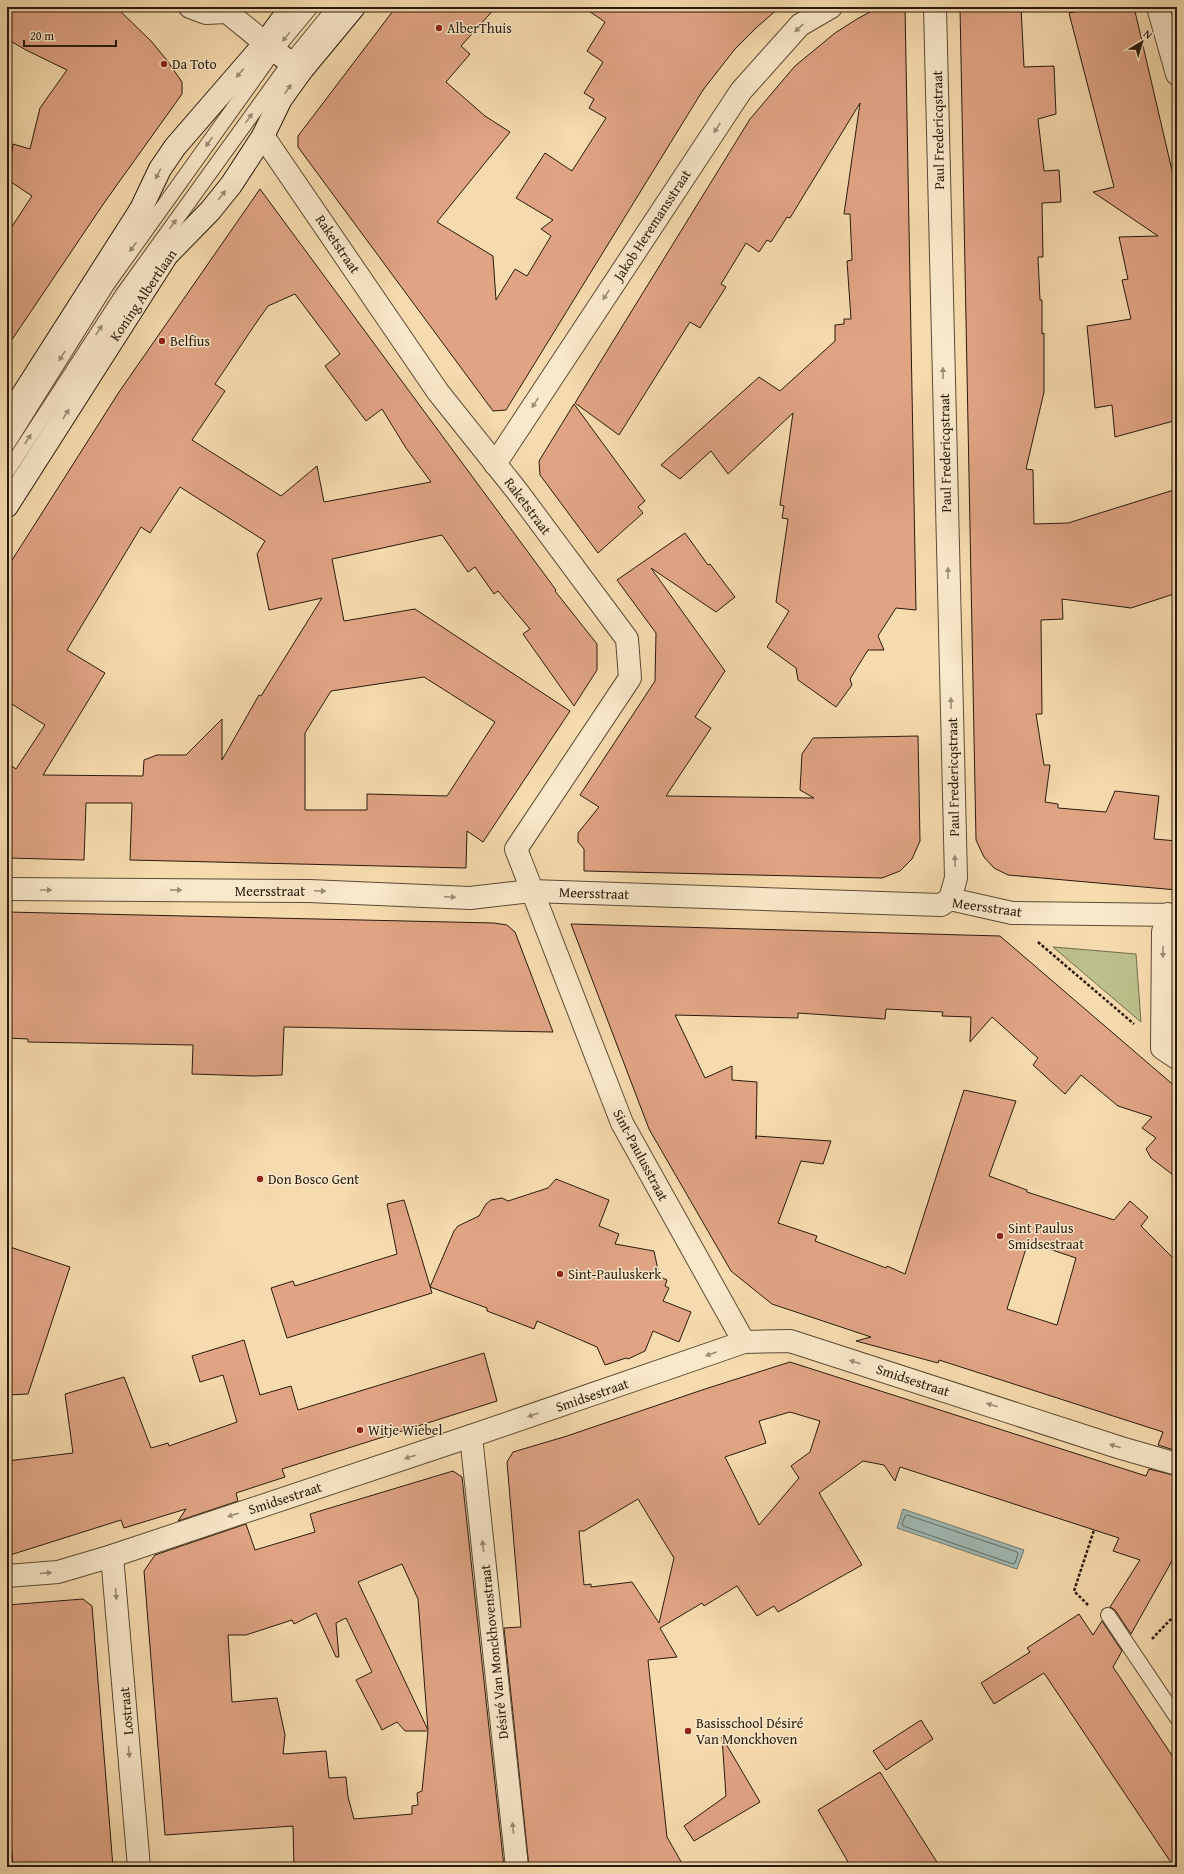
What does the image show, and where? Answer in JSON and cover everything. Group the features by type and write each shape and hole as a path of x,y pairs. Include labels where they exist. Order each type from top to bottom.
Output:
{"street":[{"path":"190,7 206,13 226,9 283,57"},
{"name":"Koning Albertlaan","path":"7,506 167,255 210,211 231,185 263,136 281,99 283,57 291,7"},
{"name":"Koning Albertlaan","path":"7,419 141,209 160,169 175,146 283,57 354,7"},
{"name":"Jakob Heremansstraat","path":"495,464 741,91 800,25 831,7"},
{"name":"Paul Fredericqstraat","path":"935,7 956,878 950,899"},
{"path":"1158,7 1177,74"},
{"name":"Raketstraat","path":"263,136 438,392 495,464 627,639 630,678 516,849 531,891"},
{"name":"Meersstraat","path":"7,890 309,891 470,898 531,891 941,905 950,899 1012,913 1172,915"},
{"name":"Sint-Paulusstraat","path":"531,891 622,1123 744,1342"},
{"path":"1170,1053 1163,932 1172,915"},
{"name":"Smidsestraat","path":"7,1576 58,1572 112,1556 471,1436 744,1342 790,1341 1121,1448 1177,1464"},
{"name":"Désiré Van Monckhovenstraat","path":"471,1436 517,1867"},
{"name":"Lostraat","path":"112,1556 140,1867"}],"lane":[{"path":"7,472 122,295 283,57 311,7"},
{"path":"7,445 106,285 283,57 335,7"},
{"path":"1108,1615 1177,1718"}],"path":[{"path":"1036,940 1170,1053"},
{"path":"1094,1530 1074,1590 1092,1609 1108,1615"},
{"path":"1143,1668 1148,1647 1153,1637 1170,1620 1177,1617"}],"green space":[{"path":"1053,947 1136,954 1141,1022"}],"water":[{"path":"903,1509 1024,1550 1017,1569 897,1528"}],"building":[{"path":"7,7 116,7 151,41 166,59 182,82 182,94 104,203 7,347 7,234 32,196 8,180 13,144 30,149 40,108 67,70 7,39"},
{"path":"396,7 496,7 461,46 470,54 446,82 485,116 510,132 437,222 493,256 496,300 515,269 527,276 551,236 541,229 553,220 516,198 545,153 572,171 606,118 589,108 594,99 584,93 603,62 587,51 605,22 583,7 780,7 735,49 703,90 506,410 493,411 298,147 298,136"},
{"path":"879,7 905,7 916,610 896,608 878,636 884,650 868,650 850,679 852,685 836,707 798,680 796,668 767,647 789,611 776,602 788,519 782,518 784,506 780,505 793,413 728,474 711,451 680,479 661,465 759,377 780,391 835,341 835,325 844,324 844,319 851,319 847,261 852,260 850,214 844,214 860,103 790,218 787,217 771,242 767,240 759,252 746,243 721,284 726,287 700,328 690,322 619,435 575,403 750,119 795,66 835,33"},
{"path":"960,7 1021,7 1024,67 1054,66 1056,114 1038,119 1044,171 1059,170 1061,202 1042,203 1043,257 1038,257 1040,300 1042,300 1042,334 1044,333 1044,392 1026,469 1033,470 1034,524 1068,523 1177,489 1177,593 1131,608 1062,599 1063,619 1041,620 1042,714 1036,714 1044,765 1050,765 1045,802 1058,804 1058,808 1106,812 1115,791 1159,796 1154,839 1177,841 1177,890 1008,875 994,868 984,857 976,840"},
{"path":"1096,7 1134,7 1177,192 1177,420 1115,437 1112,405 1095,408 1087,326 1131,319 1122,280 1128,279 1119,237 1158,236 1093,192 1114,187 1069,13"},
{"path":"260,189 556,590 555,591 597,644 597,670 574,706 523,634 530,629 498,591 494,594 475,567 468,572 442,535 332,559 344,621 415,609 570,711 483,842 467,831 466,868 130,860 132,803 86,803 84,860 7,858 7,763 16,769 45,725 7,701 7,568 119,392","holes":["295,294 340,354 325,366 366,421 382,409 406,448 431,482 324,502 317,466 281,496 192,440 225,391 215,384 256,323 268,306","180,487 265,541 257,554 269,610 322,598 261,696 259,695 222,760 222,719 186,755 157,755 144,760 143,776 43,775 105,673 67,650 141,527 150,533","424,677 495,722 447,796 367,794 367,810 305,810 305,733 331,691"]},
{"path":"574,404 645,501 638,507 643,513 598,553 540,475 539,461"},
{"path":"685,533 708,565 710,564 735,597 716,612 651,568 725,671 695,717 711,728 666,796 814,798 800,790 802,754 813,738 918,736 920,841 912,859 900,871 882,878 584,871 584,849 578,842 578,833 599,807 580,795 655,681 656,633 617,580"},
{"path":"7,912 494,923 507,925 515,932 553,1032 284,1027 282,1075 254,1076 192,1074 193,1045 28,1042 28,1039 7,1038"},
{"path":"571,924 1000,936 1177,1088 1177,1178 1151,1158 1146,1149 1156,1138 1142,1128 1152,1117 1118,1106 1081,1075 1065,1094 1033,1065 1038,1058 992,1017 970,1042 971,1017 942,1016 943,1012 886,1009 885,1019 798,1013 798,1018 675,1015 705,1078 732,1066 732,1080 757,1082 756,1136 831,1141 823,1164 801,1161 778,1223 817,1236 815,1241 886,1268 887,1266 905,1274 964,1090 1016,1101 989,1176 1027,1190 1027,1192 1114,1220 1130,1201 1148,1217 1141,1226 1177,1262 1177,1451 1158,1445 1163,1432 939,1360 938,1363 856,1341 871,1337 772,1304 731,1271 649,1129","holes":["1028,1242 1076,1258 1057,1325 1007,1309"]},
{"name":"Sint-Pauluskerk","path":"556,1179 609,1200 599,1226 619,1234 615,1244 654,1251 658,1270 656,1275 667,1280 665,1286 669,1288 663,1301 691,1312 679,1342 653,1331 645,1351 628,1359 626,1358 605,1365 597,1347 537,1321 534,1329 487,1311 487,1308 430,1287 454,1231 458,1226 479,1216 486,1204 491,1200 502,1198 508,1201 548,1188"},
{"path":"404,1200 432,1293 287,1338 271,1288 293,1281 295,1286 397,1254 387,1204"},
{"path":"7,1246 70,1267 28,1394 7,1395"},
{"path":"244,1340 260,1395 291,1386 298,1410 484,1353 497,1401 282,1469 285,1477 236,1493 238,1501 178,1521 186,1509 124,1528 121,1520 7,1556 7,1461 73,1453 65,1394 124,1377 151,1448 168,1443 169,1446 237,1422 223,1375 200,1382 192,1356"},
{"path":"790,1362 1146,1476 1149,1469 1177,1476 1177,1552 1131,1634 1115,1610 1110,1607 1140,1560 1113,1551 1119,1538 900,1467 895,1481 884,1465 863,1461 819,1493 862,1565 778,1612 774,1606 757,1616 737,1586 704,1606 702,1603 660,1628 677,1657 648,1660 667,1837 684,1867 529,1867 504,1628 521,1627 507,1462 513,1452 567,1436","holes":["790,1412 820,1421 810,1452 791,1466 799,1478 759,1525 725,1457 766,1443 759,1421","638,1499 674,1558 659,1623 632,1582 591,1587 591,1584 584,1585 579,1531 584,1531"]},
{"path":"453,1471 462,1477 504,1867 294,1867 293,1826 165,1835 144,1571 155,1555 246,1524 255,1550 315,1532 310,1514","holes":["402,1564 418,1599 428,1730 358,1582","316,1613 336,1657 339,1657 336,1623 346,1618 372,1672 356,1680 382,1730 397,1722 405,1731 428,1731 422,1791 417,1793 418,1805 412,1806 412,1814 354,1819 348,1797 346,1777 329,1778 326,1751 283,1754 285,1735 277,1698 232,1702 228,1635 246,1635 292,1620 294,1624"]},
{"path":"83,1599 92,1606 113,1867 13,1867 7,1786 7,1687 9,1687 7,1605"},
{"path":"1079,1614 1093,1635 1102,1621 1122,1651 1113,1667 1177,1763 1177,1867 1174,1867 1044,1673 994,1704 981,1683 1030,1652 1027,1648"},
{"path":"921,1720 933,1739 886,1770 873,1751"},
{"path":"722,1737 760,1802 694,1841 684,1826 726,1796"},
{"path":"880,1772 940,1867 851,1867 818,1810"}],"place":[{"name":"AlberThuis","path":"439,28"},
{"name":"Da Toto","path":"164,64"},
{"name":"Belfius","path":"162,341"},
{"name":"Don Bosco Gent","path":"260,1179"},
{"name":"Sint Paulus Smidsestraat","path":"1000,1236"},
{"name":"Sint-Pauluskerk","path":"560,1274"},
{"name":"Witje Wiebel","path":"360,1430"},
{"name":"Basisschool Désiré Van Monckhoven","path":"688,1731"}]}
